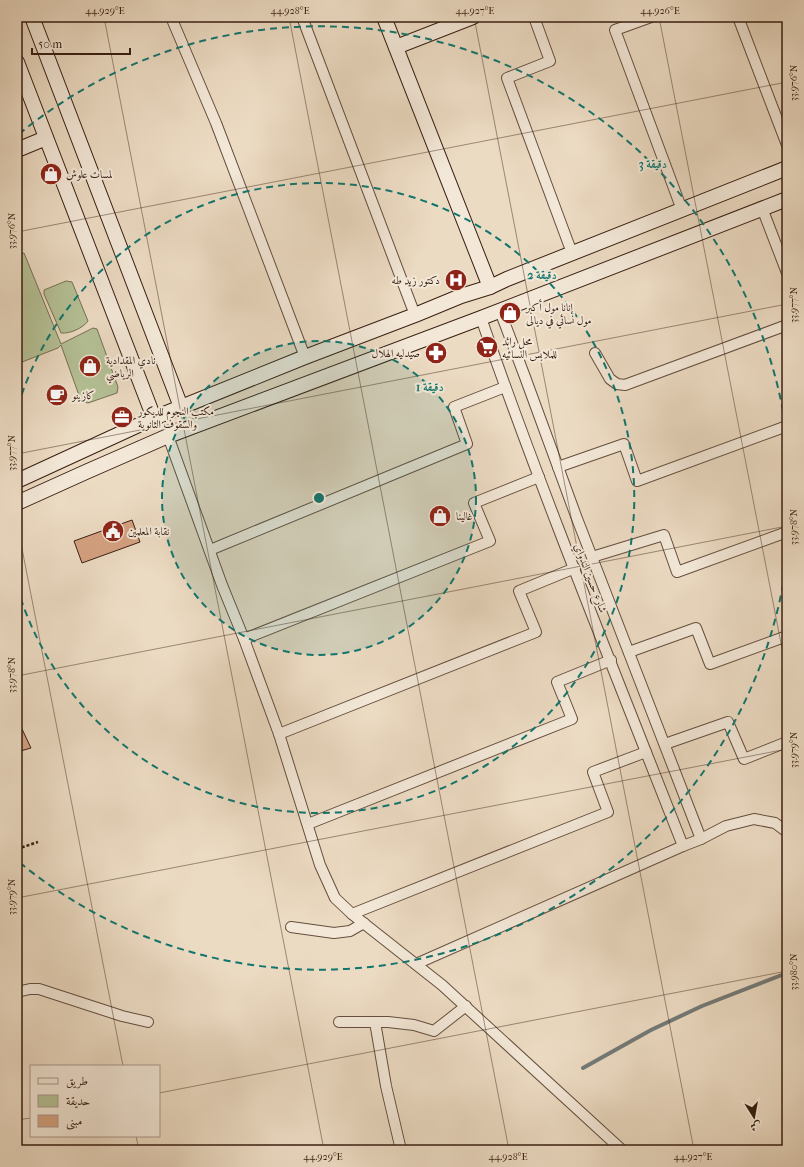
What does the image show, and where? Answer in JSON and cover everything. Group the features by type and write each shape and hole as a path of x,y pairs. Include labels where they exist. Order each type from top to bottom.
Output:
{"main road":[{"path":"32,17 181,407"},
{"path":"384,17 490,287"},
{"path":"396,47 473,17"},
{"path":"17,62 20,80 46,138 154,418"},
{"path":"17,150 46,138"},
{"path":"17,481 181,407 461,296 490,287 787,168"},
{"path":"17,504 168,436 500,311 787,199"}],"street":[{"path":"171,17 216,123 305,357"},
{"path":"302,17 416,315"},
{"path":"534,17 550,62 507,78 572,253"},
{"path":"651,17 615,30 682,210"},
{"path":"738,17 787,145"},
{"path":"762,208 787,273"},
{"name":"شارع حسين الندواي","path":"500,311 592,557 701,838"},
{"name":"شارع حسين الندواي","path":"481,318 505,388 539,477 683,846"},
{"path":"595,353 610,379 617,384 625,385 787,325"},
{"path":"210,550 467,444 454,407 505,388"},
{"path":"558,467 624,444 637,482 787,426"},
{"path":"168,436 279,734 320,865 335,898 352,914 416,964 466,1006 622,1150"},
{"path":"244,639 490,541 474,503 539,477"},
{"path":"592,557 664,534 677,572 787,532"},
{"path":"279,734 536,632 519,591 575,568"},
{"path":"629,652 696,628 710,664 787,636"},
{"path":"308,824 572,719 557,682 610,660"},
{"path":"665,744 728,722 744,759 787,742"},
{"path":"352,914 608,812 592,772 646,752"},
{"path":"416,964 726,826 754,820 775,823 787,832"},
{"path":"291,927 334,934 350,932 364,923"},
{"path":"17,992 30,989 39,989 122,1016 148,1022"},
{"path":"339,1022 388,1022 414,1025 434,1031 466,1006"},
{"path":"374,1022 386,1086 401,1150"}],"path":[{"path":"17,849 38,842"}],"green space":[{"path":"24,253 61,344 93,328 97,329 118,387 117,393 88,403 81,401 61,345 58,348 17,364 17,255"},
{"path":"66,281 72,282 88,321 76,330 68,333 61,333 44,294 44,290"}],"building":[{"path":"132,520 140,542 82,563 74,541"},
{"path":"22,729 31,748 17,752 17,730"}],"waterway":[{"path":"583,1068 651,1030 702,1006 787,973"}],"place":[{"name":"لمسات علوش","path":"51,174"},
{"name":"دكتور زيد طه","path":"456,280"},
{"name":"إنانا مول أكبر مول نسائي في ديالى","path":"510,313"},
{"name":"محل رائد للملابس النسائيه","path":"487,347"},
{"name":"صيدليه الهلال","path":"436,353"},
{"name":"نادي المقدادية الرياضي","path":"90,366"},
{"name":"كازينو","path":"57,395"},
{"name":"مكتب النجوم للديكور والسقوف الثانوية","path":"122,417"},
{"name":"غالينا","path":"440,516"},
{"name":"نقابة المعلمين","path":"113,531"}]}
